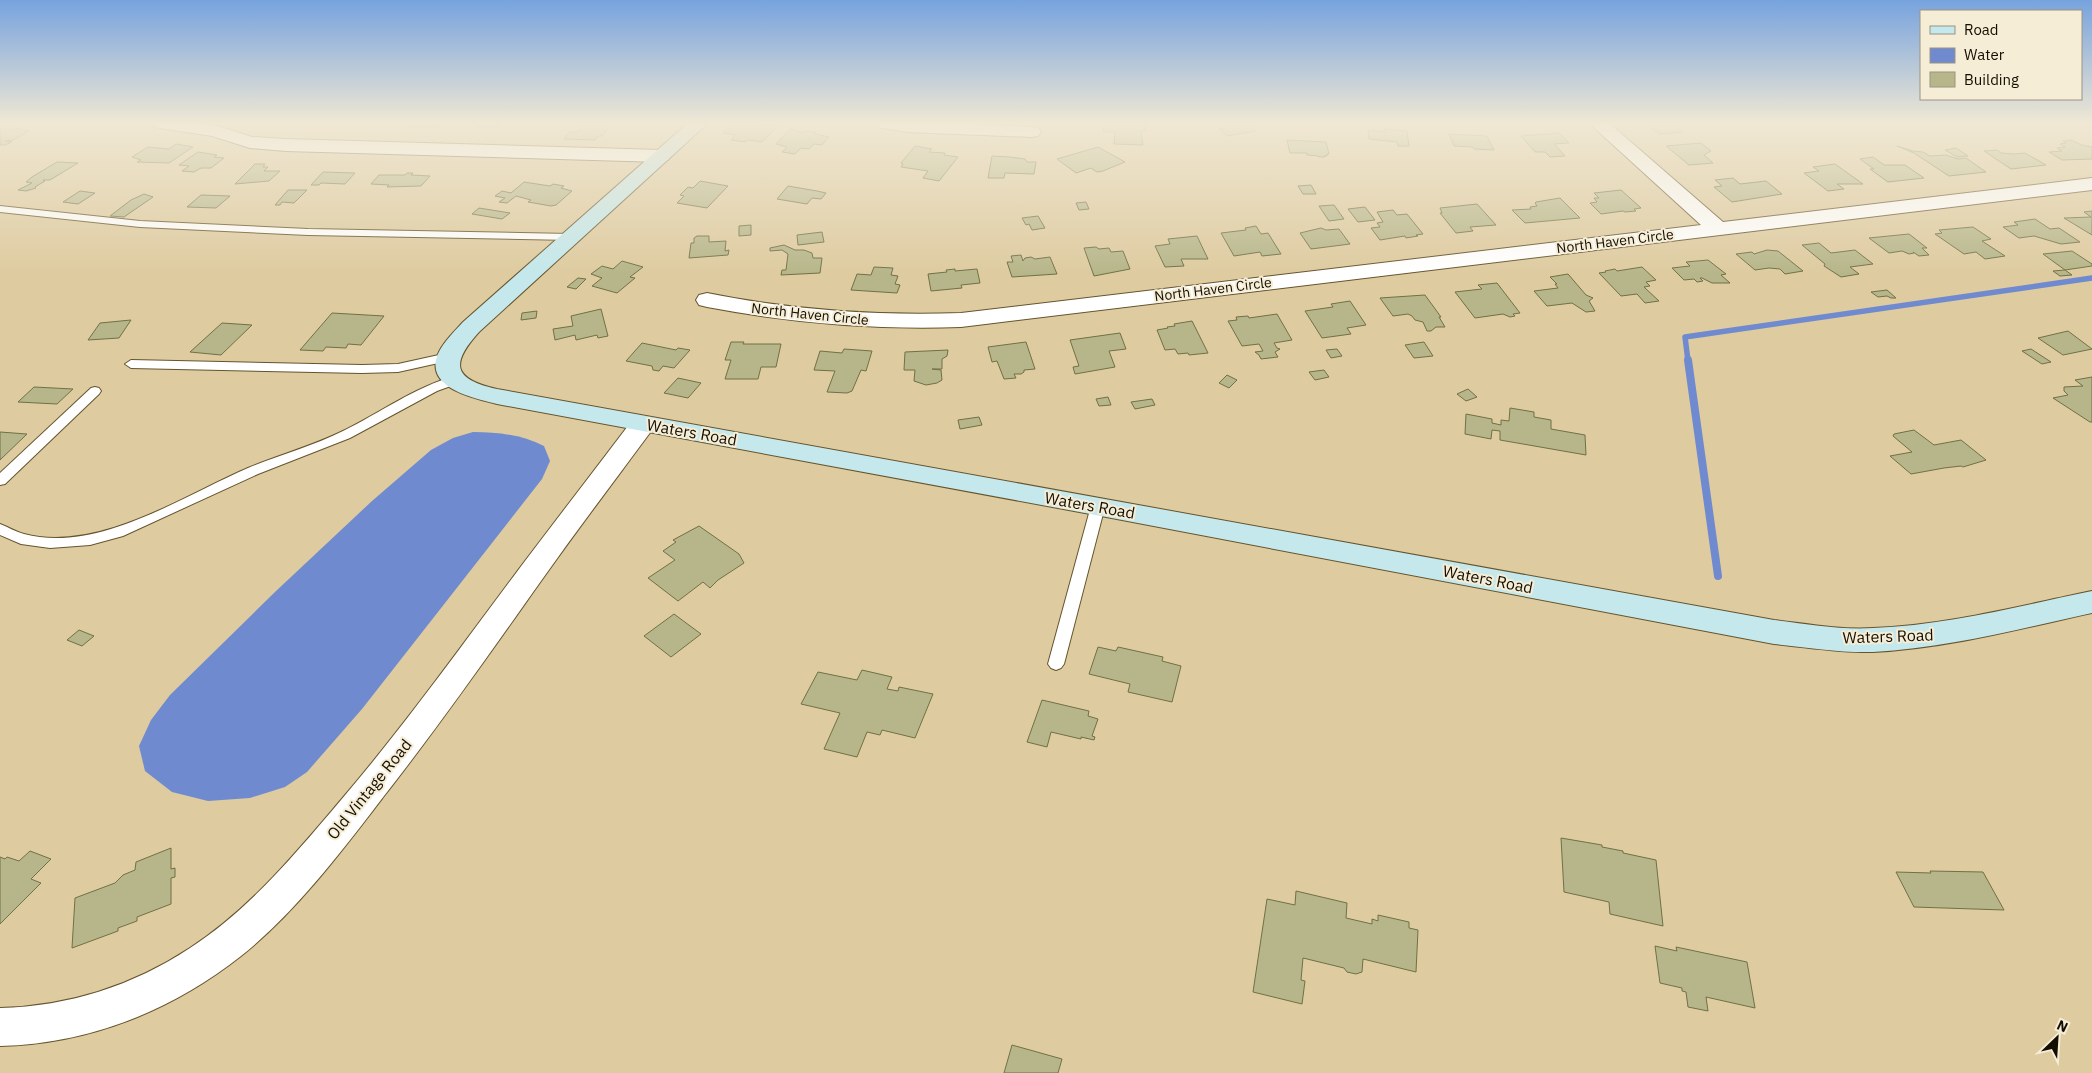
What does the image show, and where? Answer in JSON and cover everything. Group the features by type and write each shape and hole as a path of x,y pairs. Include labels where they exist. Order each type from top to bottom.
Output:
{"street":[{"path":"452,368 452,349 471,327 642,173"},
{"path":"1655,173 1718,229"},
{"name":"North Haven Circle","path":"708,300 828,318 874,321 960,320 2092,184"},
{"name":"Waters Road","path":"452,368 469,388 486,393 642,424 1098,506 1765,630 1829,638 1872,640 1950,633 2092,602"},
{"name":"Old Vintage Road","path":"0,1027 61,1023 97,1013 144,994 196,967 254,922 275,901 370,791 426,718 642,424"}],"lane":[{"path":"0,209 150,224 308,232 571,237"},
{"path":"131,364 362,370 452,368"},
{"path":"0,529 20,539 50,543 90,540 118,533 253,471 346,435 433,388 452,368"},
{"path":"0,480 95,391"},
{"path":"1056,664 1098,506"}],"water":[{"path":"473,432 510,435 544,446 550,461 542,479 362,709 307,772 285,787 250,798 208,801 172,792 145,771 139,746 151,720 170,695 275,592 372,501 431,450 453,438"}],"building":[{"path":"39,173 61,173 50,180 43,180 45,181 36,188 26,191 18,190 32,183 26,182"},
{"path":"246,173 278,173 269,181 235,184"},
{"path":"322,173 355,173 345,184 321,183 319,185 311,185"},
{"path":"413,173 411,175 430,176 421,186 387,187 389,185 371,184 379,175"},
{"path":"927,173 945,173 939,181 923,178"},
{"path":"989,173 1005,173 1004,178 988,178"},
{"path":"1804,173 1848,173 1863,184 1837,184 1844,189 1828,191"},
{"path":"1876,173 1917,173 1924,178 1888,182"},
{"path":"1945,173 1976,173 1949,176"},
{"path":"1733,178 1740,184 1766,181 1782,194 1732,202 1714,187 1722,186 1715,180"},
{"path":"700,181 728,186 707,208 677,203 684,196 680,195 688,187 693,188"},
{"path":"524,182 564,186 561,188 572,191 556,205 551,206 528,202 531,200 516,196 507,203 499,202 505,198 495,196 502,191 511,193"},
{"path":"1311,185 1316,194 1303,194 1298,186"},
{"path":"788,186 826,193 821,199 812,198 807,204 777,199"},
{"path":"288,190 307,190 294,203 282,202 280,205 275,205"},
{"path":"1621,190 1641,208 1634,209 1636,211 1601,214 1590,203 1597,202 1594,198 1599,198 1594,193"},
{"path":"80,191 95,193 78,204 63,202"},
{"path":"144,194 153,197 124,217 110,216 131,200"},
{"path":"201,195 230,196 216,208 187,207"},
{"path":"1560,198 1580,218 1525,223 1512,210 1531,209 1530,207 1537,206 1536,202"},
{"path":"1086,202 1089,209 1079,210 1076,203"},
{"path":"1477,204 1496,225 1470,227 1473,231 1456,233 1440,213 1442,213 1440,208"},
{"path":"1334,205 1344,219 1329,221 1319,206"},
{"path":"1365,207 1375,220 1358,222 1348,209"},
{"path":"479,208 510,213 502,219 472,214"},
{"path":"1393,210 1397,215 1407,214 1423,234 1406,238 1405,236 1380,240 1371,228 1380,227 1377,223 1383,222 1377,212"},
{"path":"2092,211 2092,235 2064,218 2091,217 2084,212"},
{"path":"1038,216 1045,228 1032,230 1029,224 1026,225 1022,218"},
{"path":"2035,219 2050,229 2059,228 2080,242 2061,244 2034,236 2019,238 2003,227 2018,225 2014,222"},
{"path":"751,225 751,235 739,236 739,226"},
{"path":"1256,226 1261,234 1268,233 1281,254 1262,256 1260,252 1234,256 1221,233 1246,230 1245,228"},
{"path":"1973,227 1991,239 1982,241 2005,256 1985,259 1976,252 1964,254 1935,234 1942,233 1939,230"},
{"path":"1321,228 1326,230 1339,229 1350,244 1311,249 1300,233"},
{"path":"822,232 824,242 798,245 797,235"},
{"path":"1909,234 1927,248 1922,248 1929,255 1919,256 1913,252 1909,254 1902,251 1889,253 1869,238"},
{"path":"697,236 709,236 709,242 726,241 725,251 729,250 728,255 689,258 691,243 694,243 694,238"},
{"path":"1197,236 1208,259 1181,259 1184,266 1165,267 1155,246 1170,244 1168,239"},
{"path":"1819,243 1831,253 1855,250 1873,264 1850,267 1859,274 1841,277 1824,266 1825,264 1802,245"},
{"path":"784,245 795,250 804,250 812,253 813,258 822,258 820,273 781,275 782,270 786,270 788,254 782,250 770,251 770,248"},
{"path":"1096,247 1099,249 1109,248 1111,252 1123,251 1130,269 1094,276 1084,248"},
{"path":"1767,250 1778,251 1803,271 1785,274 1780,269 1755,270 1736,254 1752,252 1754,254"},
{"path":"2072,251 2092,264 2092,266 2065,270 2043,254"},
{"path":"1021,255 1023,261 1025,258 1031,257 1035,259 1050,257 1057,274 1012,277 1007,262 1013,262 1011,256"},
{"path":"1708,260 1726,274 1721,275 1730,283 1712,283 1702,278 1700,278 1703,281 1697,282 1694,279 1684,280 1672,268 1690,266 1686,262"},
{"path":"622,261 643,267 630,277 635,278 617,293 592,286 602,278 591,274 602,266 613,269"},
{"path":"874,267 893,268 891,275 898,276 895,284 900,285 897,293 851,290 857,274 871,275"},
{"path":"1642,267 1656,280 1646,282 1650,286 1644,287 1659,301 1645,303 1637,294 1621,296 1599,273 1615,269 1617,271"},
{"path":"955,269 955,271 977,269 980,283 961,285 962,288 931,291 928,274"},
{"path":"2065,270 2072,275 2060,276 2053,271"},
{"path":"1568,274 1586,295 1593,298 1589,301 1595,311 1586,312 1572,303 1547,306 1534,291 1558,288 1555,284 1557,284 1550,277"},
{"path":"578,278 586,279 576,289 567,287"},
{"path":"1497,283 1520,313 1513,314 1515,316 1510,317 1503,314 1475,318 1455,292 1482,289 1478,285"},
{"path":"1887,290 1896,298 1878,297 1871,292"},
{"path":"1425,295 1441,317 1439,317 1445,327 1436,327 1431,331 1427,331 1423,322 1415,320 1408,314 1393,316 1380,298"},
{"path":"1350,301 1366,325 1347,328 1351,334 1322,338 1305,311 1333,307 1331,304"},
{"path":"601,309 608,336 598,338 597,335 576,340 575,335 555,340 553,329 573,326 571,316"},
{"path":"537,311 536,318 521,320 522,313"},
{"path":"332,313 384,316 361,345 348,344 346,348 326,347 323,351 300,350"},
{"path":"1277,314 1292,340 1274,343 1280,349 1275,352 1278,357 1261,359 1255,352 1263,351 1259,344 1242,346 1228,321 1237,320 1236,317 1248,316 1249,318"},
{"path":"131,320 119,338 88,340 100,323"},
{"path":"1192,321 1208,353 1189,355 1188,353 1178,354 1175,349 1165,350 1157,330 1175,326 1174,324"},
{"path":"222,323 252,325 221,355 190,352"},
{"path":"2068,331 2092,349 2063,355 2038,338"},
{"path":"1120,333 1126,349 1109,351 1115,367 1075,374 1073,367 1079,366 1070,340"},
{"path":"731,342 744,342 743,344 781,344 776,367 761,367 758,379 725,379 731,360 725,360"},
{"path":"1026,342 1035,369 1024,370 1021,374 1014,374 1016,378 1004,379 997,361 992,362 988,347"},
{"path":"1424,342 1433,356 1414,358 1405,345"},
{"path":"642,343 676,350 678,348 690,350 674,368 663,366 659,371 653,370 652,366 626,361"},
{"path":"844,349 872,351 866,371 861,370 852,391 847,393 827,392 835,371 814,370 820,351 842,353"},
{"path":"1337,349 1342,356 1331,358 1326,350"},
{"path":"2031,349 2051,362 2042,364 2022,351"},
{"path":"948,350 947,356 942,359 942,369 932,369 941,370 942,380 937,383 926,385 914,381 915,370 904,370 905,352"},
{"path":"1324,370 1329,377 1315,380 1309,372"},
{"path":"1227,375 1237,380 1229,388 1219,383"},
{"path":"2092,377 2092,422 2090,422 2053,398 2068,395 2064,391 2064,387 2083,386 2075,380"},
{"path":"678,378 701,383 688,398 664,393"},
{"path":"34,387 73,389 57,404 18,402"},
{"path":"1468,389 1477,397 1466,401 1457,394"},
{"path":"1108,397 1111,405 1099,406 1096,399"},
{"path":"1152,399 1155,405 1135,409 1131,402"},
{"path":"1510,408 1534,412 1534,417 1551,420 1551,429 1585,435 1586,455 1500,440 1500,431 1492,430 1491,439 1465,434 1466,414 1492,419 1492,423 1501,425 1501,420 1509,421"},
{"path":"979,417 982,425 960,429 958,420"},
{"path":"1914,430 1934,445 1961,440 1986,460 1963,467 1944,468 1911,474 1890,456 1912,452 1893,436 1894,434"},
{"path":"0,432 27,434 0,460"},
{"path":"699,526 739,554 744,563 718,580 710,588 703,582 678,601 648,578 675,560 663,551 676,542 673,540"},
{"path":"674,614 701,634 671,657 644,636"},
{"path":"79,630 94,636 82,646 67,640"},
{"path":"1098,647 1116,651 1118,647 1163,657 1162,661 1181,666 1172,702 1128,692 1130,684 1089,674"},
{"path":"862,670 892,677 887,689 898,691 899,687 933,694 915,738 882,730 880,735 867,732 857,757 824,749 840,713 801,704 818,672 857,680"},
{"path":"1042,700 1089,711 1088,716 1098,719 1092,736 1095,737 1094,740 1051,732 1047,747 1027,742"},
{"path":"1561,838 1602,845 1602,847 1623,851 1623,853 1656,860 1663,926 1610,914 1609,902 1564,892"},
{"path":"171,848 171,869 175,868 175,877 171,878 171,904 137,917 137,921 118,928 118,931 72,948 75,898 115,883 123,875 135,870 136,862"},
{"path":"30,851 51,859 31,879 41,883 0,924 0,857 19,861"},
{"path":"1930,871 1983,872 2004,910 1914,907 1896,872 1931,873"},
{"path":"1296,891 1347,903 1346,918 1372,924 1372,919 1378,921 1378,915 1409,922 1409,928 1418,930 1416,972 1363,959 1362,972 1356,974 1347,972 1344,968 1303,958 1301,980 1305,981 1302,1004 1253,992 1267,899 1295,905"},
{"path":"1655,946 1677,951 1676,947 1747,962 1755,1008 1706,997 1708,1011 1688,1007 1686,992 1682,991 1682,988 1660,983"},
{"path":"1012,1045 1062,1059 1058,1073 1004,1073"}],"waterway":[{"path":"1688,361 1685,337 2092,278"},
{"path":"1688,360 1718,576"}]}
